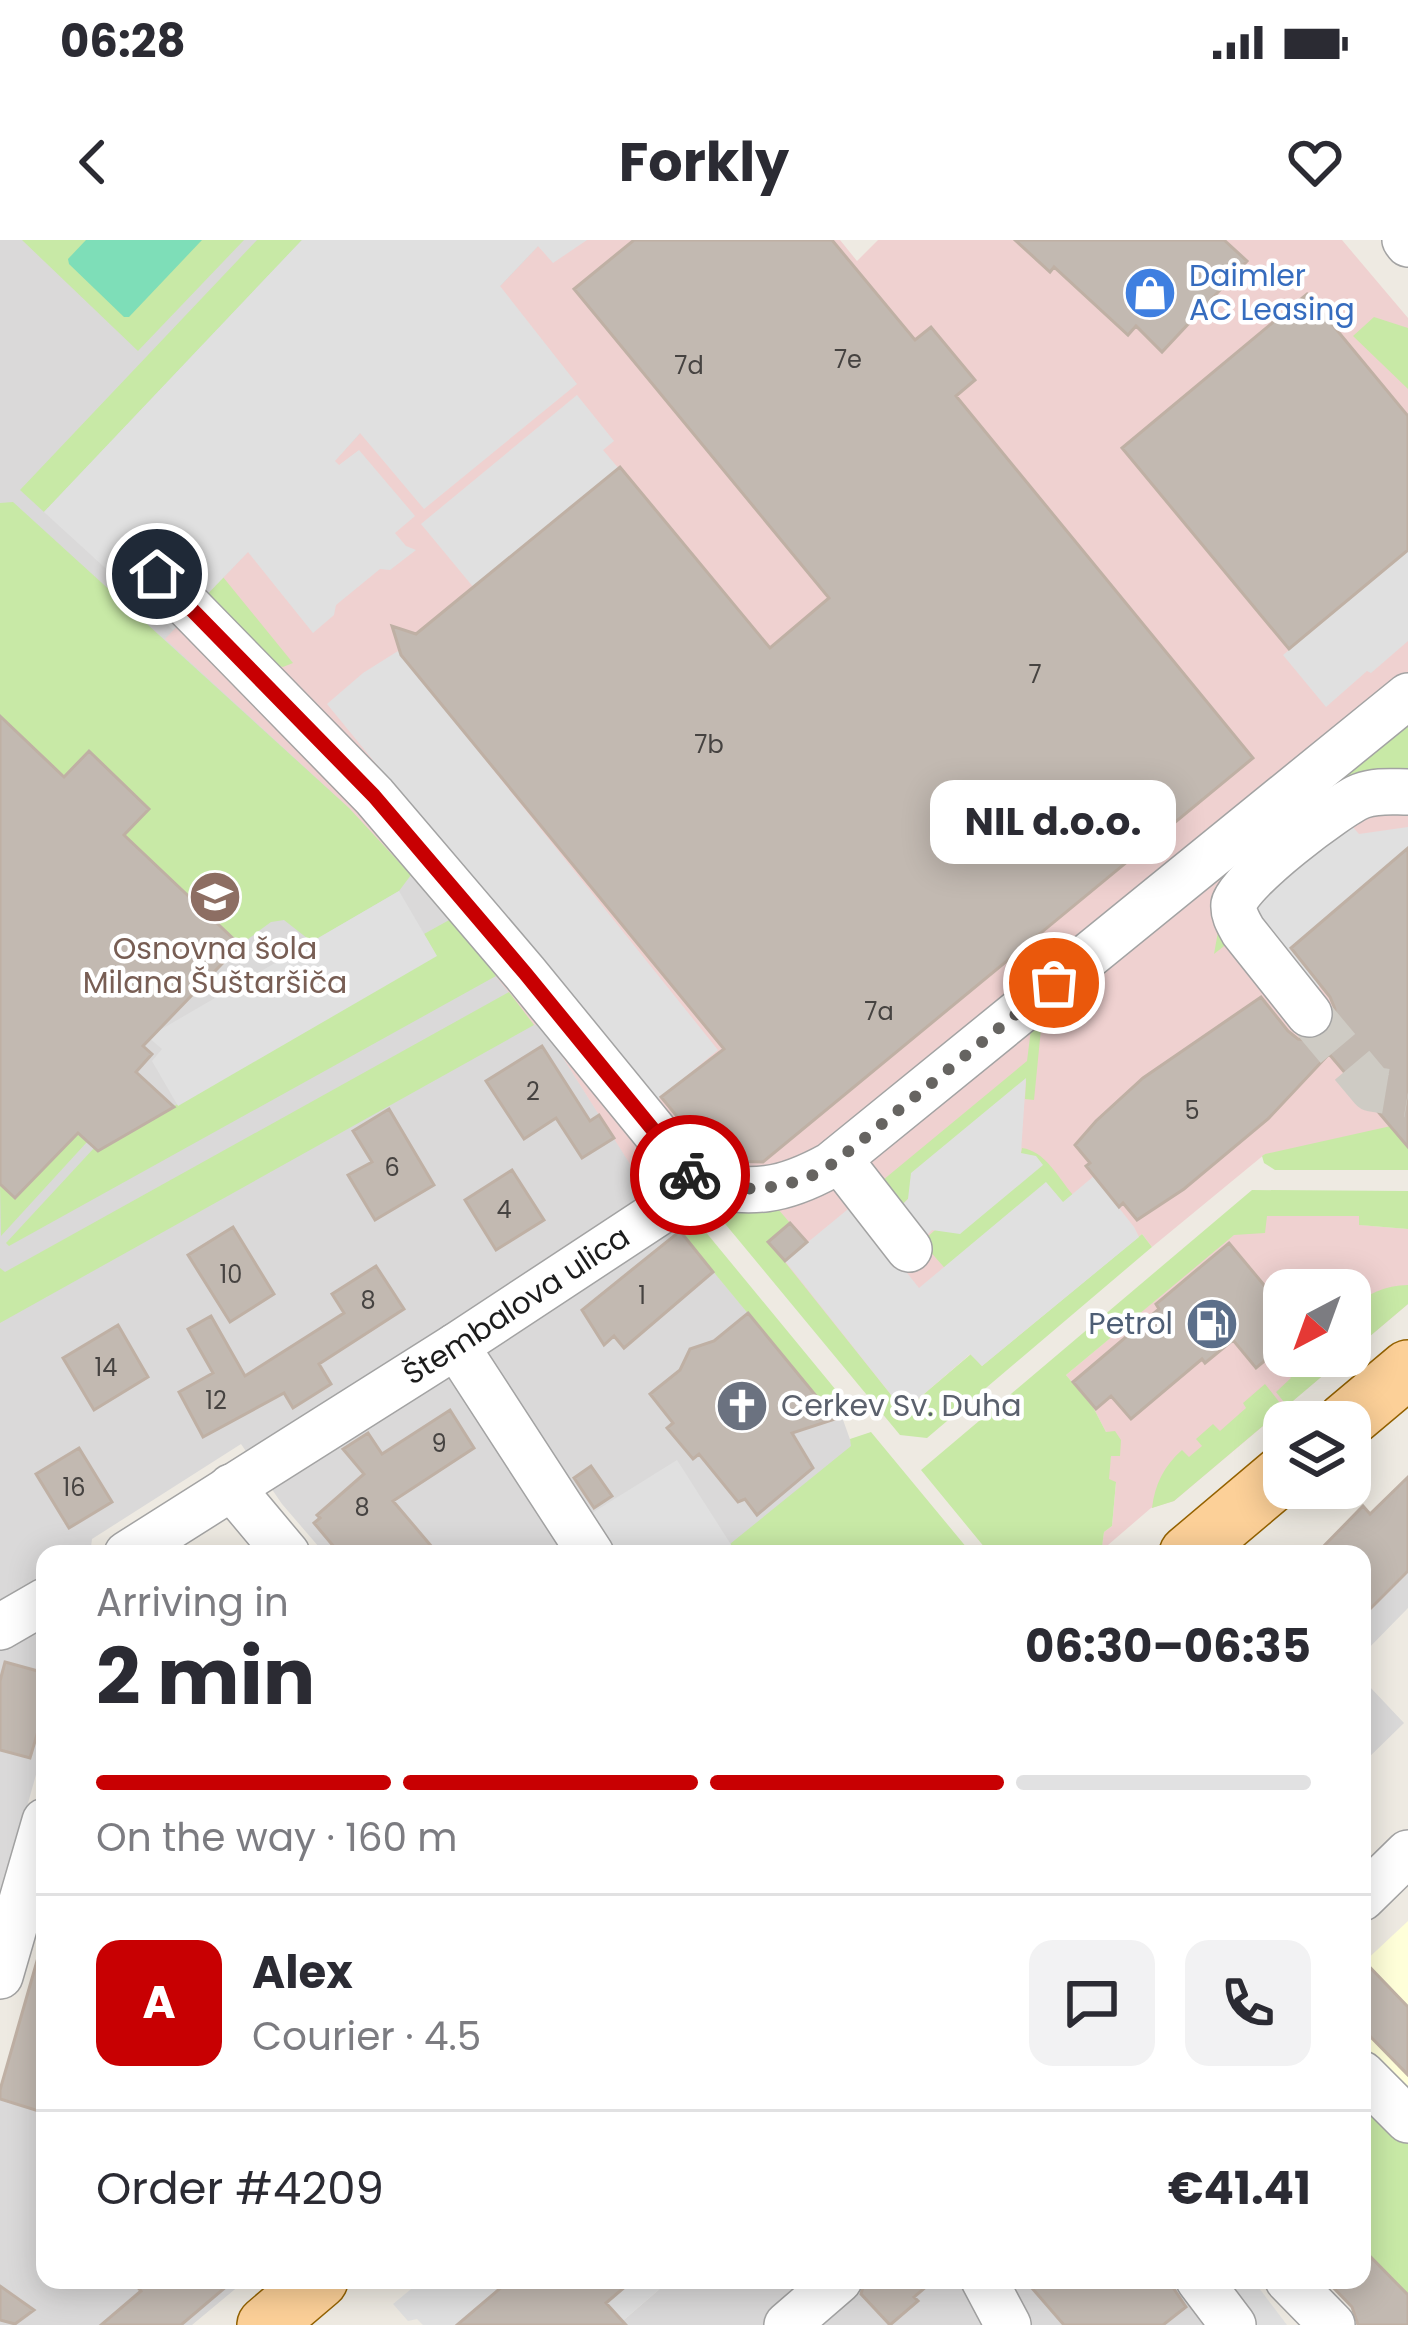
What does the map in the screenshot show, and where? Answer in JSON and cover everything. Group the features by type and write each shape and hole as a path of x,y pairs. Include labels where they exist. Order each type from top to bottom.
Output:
{"main road":[{"path":"1370,1401 1408,1369"},
{"path":"1208,1544 1263,1493"},
{"path":"266,2325 309,2289"}],"street":[{"path":"157,574 374,796 699,1186 772,1189 799,1182 839,1159 1408,696"},
{"path":"1309,1014 1243,931 1235,915 1239,892 1336,809 1379,791 1408,792"},
{"path":"839,1159 909,1249"},
{"name":"Štembalova ulica","path":"141,1545 699,1186"},
{"path":"456,1346 585,1545"},
{"path":"232,1487 280,1545"},
{"path":"0,1627 36,1606"},
{"path":"1371,1889 1408,1852"},
{"path":"0,1976 36,1853"},
{"path":"1371,2083 1408,2120"},
{"path":"787,2325 829,2289"},
{"path":"989,2289 1008,2325"},
{"path":"1205,2289 1233,2325"},
{"path":"1297,2289 1332,2325"}],"shaded area":[{"path":"0,240 544,240 541,1023 648,1191 834,1418 842,1417 852,1445 939,1545 317,1545 241,1444 92,1539 91,1545 36,1545 36,1775 0,1902"},
{"path":"302,240 587,240 553,263 538,246 500,286 577,384 424,509 360,433 335,461 339,465 359,450 415,516 395,533 416,550 390,570 380,569 336,605 334,615 313,633 248,552 173,630 44,512"},
{"path":"544,240 840,240 857,261 878,240 1342,240 1408,318 1408,1147 1265,1154 1152,1247 1142,1234 982,1366 970,1354 904,1411 768,1242 712,1208 678,1230 647,1191 541,1023 534,1025 451,919 349,808 165,639"},
{"path":"577,395 614,441 603,450 620,470 474,588 421,524"},
{"path":"1408,550 1408,641 1326,707 1283,655"},
{"path":"398,651 718,1050 654,1103 327,704"},
{"path":"1341,814 1359,834 1408,827 1408,909 1309,995 1244,901"},
{"path":"399,891 437,956 178,1106 152,1061 162,1049 148,1037"},
{"path":"1026,1078 1021,1153 1036,1156 1043,1165 960,1234 932,1230 927,1235 902,1205 908,1199 911,1173"},
{"path":"1094,1176 1139,1237 982,1366 970,1354 904,1411 785,1261 853,1205 919,1288 1046,1182 1063,1202"},
{"path":"1266,1216 1359,1216 1360,1225 1408,1229 1408,1304 1371,1335 1371,1269 1263,1269 1263,1377 1321,1377 1293,1401 1263,1401 1263,1426 1174,1501 1151,1508 1108,1545 1102,1545 1104,1532 1112,1526 1116,1483 1108,1480 1111,1455 1106,1432 1093,1407 1066,1375 1234,1234"},
{"path":"677,1460 731,1545 598,1545 584,1518"},
{"path":"1408,1477 1408,1608 1371,1646 1371,1545 1325,1545 1360,1509 1371,1513"},
{"path":"1371,1688 1404,1723 1371,1755"},
{"path":"1408,1921 1408,2107 1371,2069 1371,1956"},
{"path":"36,1961 36,2289 235,2289 192,2325 0,2325 0,2090"},
{"path":"411,2289 499,2289 463,2320 467,2325 408,2321 393,2304"},
{"path":"660,2289 803,2289 763,2325 618,2325"},
{"path":"660,2289 618,2325 580,2325 621,2290"},
{"path":"852,2289 966,2289 985,2325 810,2325"},
{"path":"1014,2289 1191,2289 1218,2325 1032,2325"},
{"path":"1232,2289 1260,2289 1287,2325 1246,2325 1222,2294"}],"green space":[{"path":"22,240 244,240 138,351"},
{"path":"86,240 202,240 124,317 69,264 68,259"},
{"path":"257,240 302,240 44,512 20,490"},
{"path":"1374,317 1408,328 1408,389 1353,336"},
{"path":"13,502 349,808 411,875 399,891 312,942 284,920 271,922 240,945 124,835 149,808 90,752 64,777 0,716 0,503"},
{"path":"223,577 293,663 272,664 205,596"},
{"path":"1408,720 1408,770 1214,954 1230,864"},
{"path":"451,919 496,976 9,1246 6,1243 94,1148 98,1150 436,955 424,934"},
{"path":"509,992 534,1025 0,1323 0,1268 5,1272"},
{"path":"1031,1029 1041,1029 1034,1100 1025,1099 1026,1080 902,1205 877,1185 1027,1061"},
{"path":"1391,1126 1408,1147 1408,1170 1275,1170 1262,1156 1265,1154"},
{"path":"77,1134 87,1142 1,1236 0,1184 16,1198"},
{"path":"1022,1148 1044,1159 1073,1195 1063,1203 1046,1183 958,1283 927,1248 925,1239"},
{"path":"1252,1190 1408,1191 1408,1229 1359,1225 1359,1216 1267,1216 1265,1233 1234,1235 1066,1375 1093,1407 1106,1432 1115,1431 1121,1440 1120,1456 1111,1456 1109,1479 1116,1482 1112,1526 1104,1532 1102,1545 983,1545 921,1470"},
{"path":"712,1208 778,1209 790,1223 769,1242 904,1411 971,1354 982,1366 1142,1234 1152,1247 927,1438 900,1435"},
{"path":"695,1219 840,1395 835,1399 842,1417 835,1419 679,1230"},
{"path":"1408,1285 1408,1304 1371,1335 1371,1294"},
{"path":"1321,1377 1293,1401 1283,1401 1276,1392 1291,1378"},
{"path":"1265,1384 1278,1401 1263,1401 1263,1426 1174,1501 1152,1508 1161,1476 1176,1456 1182,1450 1189,1457 1202,1446 1196,1439 1213,1424 1220,1431 1246,1408 1243,1403"},
{"path":"871,1432 965,1545 731,1545 851,1446 850,1439"},
{"path":"1371,2094 1408,2131 1408,2295 1371,2257"}],"building":[{"path":"634,240 832,240 915,340 931,327 975,380 956,396 1253,758 763,1162 723,1161 712,1149 704,1149 661,1097 724,1049 401,655 392,626 416,634 620,467 770,648 829,598 574,289"},
{"name":"Daimler AC Leasing","path":"1015,240 1224,240 1247,261 1162,352 1136,326 1128,335 1054,267 1050,272"},
{"path":"1307,294 1408,416 1408,550 1289,649 1122,448"},
{"path":"0,716 64,777 89,751 149,809 124,835 240,945 143,1046 152,1054 136,1072 174,1107 98,1151 78,1133 15,1198 0,1184"},
{"path":"1408,848 1408,1147 1329,1054 1268,1119 1184,1189 1137,1220 1123,1203 1119,1207 1075,1145 1143,1078 1261,997 1298,1039 1312,1041 1327,1034 1334,1023 1330,997 1291,948"},
{"path":"542,1046 590,1121 599,1115 614,1138 582,1158 556,1118 524,1139 486,1081"},
{"path":"389,1109 434,1185 375,1220 348,1175 372,1162 353,1131"},
{"path":"512,1170 544,1220 496,1250 465,1200"},
{"path":"790,1223 807,1242 785,1261 768,1242"},
{"path":"233,1227 274,1294 230,1322 188,1255"},
{"path":"680,1231 713,1272 624,1348 614,1336 604,1345 582,1310"},
{"name":"Petrol","path":"1229,1243 1263,1284 1263,1362 1256,1368 1233,1340 1205,1363 1202,1359 1131,1419 1111,1396 1096,1409 1073,1382 1159,1309 1156,1304"},
{"path":"376,1266 404,1309 319,1364 331,1384 293,1408 284,1393 203,1437 179,1392 213,1373 188,1329 211,1316 245,1376 344,1313 332,1294"},
{"name":"Cerkev Sv. Duha","path":"748,1313 835,1419 792,1433 813,1468 757,1515 745,1499 738,1502 699,1454 693,1459 667,1428 673,1423 650,1394 680,1370 690,1349 714,1341"},
{"path":"118,1325 148,1377 94,1410 63,1358"},
{"path":"450,1410 474,1448 393,1501 430,1545 332,1545 314,1523 320,1518 317,1515 364,1474 343,1449 368,1433 382,1454"},
{"path":"79,1448 112,1502 69,1528 36,1474"},
{"path":"591,1466 612,1496 594,1508 574,1478"},
{"path":"1408,1477 1408,1571 1371,1608 1371,1545 1325,1545 1360,1509 1370,1514"},
{"path":"5,1662 36,1671 36,1738 30,1758 0,1750 0,1681"},
{"path":"36,1964 36,2110 0,2099"},
{"path":"1371,1968 1408,2007 1408,2075 1371,2037"},
{"path":"1371,2257 1408,2295 1408,2325 1358,2325 1352,2307 1335,2289 1371,2289"},
{"path":"0,2286 34,2310 15,2324 0,2320"},
{"path":"223,2289 181,2325 101,2325 141,2291"},
{"path":"499,2289 622,2289 606,2303 626,2325 457,2325"},
{"path":"862,2289 923,2289 914,2297 918,2301 890,2325 861,2294"},
{"path":"1033,2289 1174,2289 1186,2307 1163,2325 1064,2325"}],"tunnel":[{"path":"1309,1014 1372,1089 1408,1095"}],"way so far":[{"path":"690,1175 699,1186 738,1190 799,1182 839,1159 1054,983"}],"place":[{"name":"Daimler AC Leasing","path":"1150,293"},
{"name":"Osnovna šola Milana Šuštaršiča","path":"215,897"},
{"name":"NIL d.o.o.","path":"1054,983"},
{"name":"Petrol","path":"1212,1324"},
{"name":"Cerkev Sv. Duha","path":"742,1406"}],"route":[{"path":"157,574 374,796 690,1175"}]}
